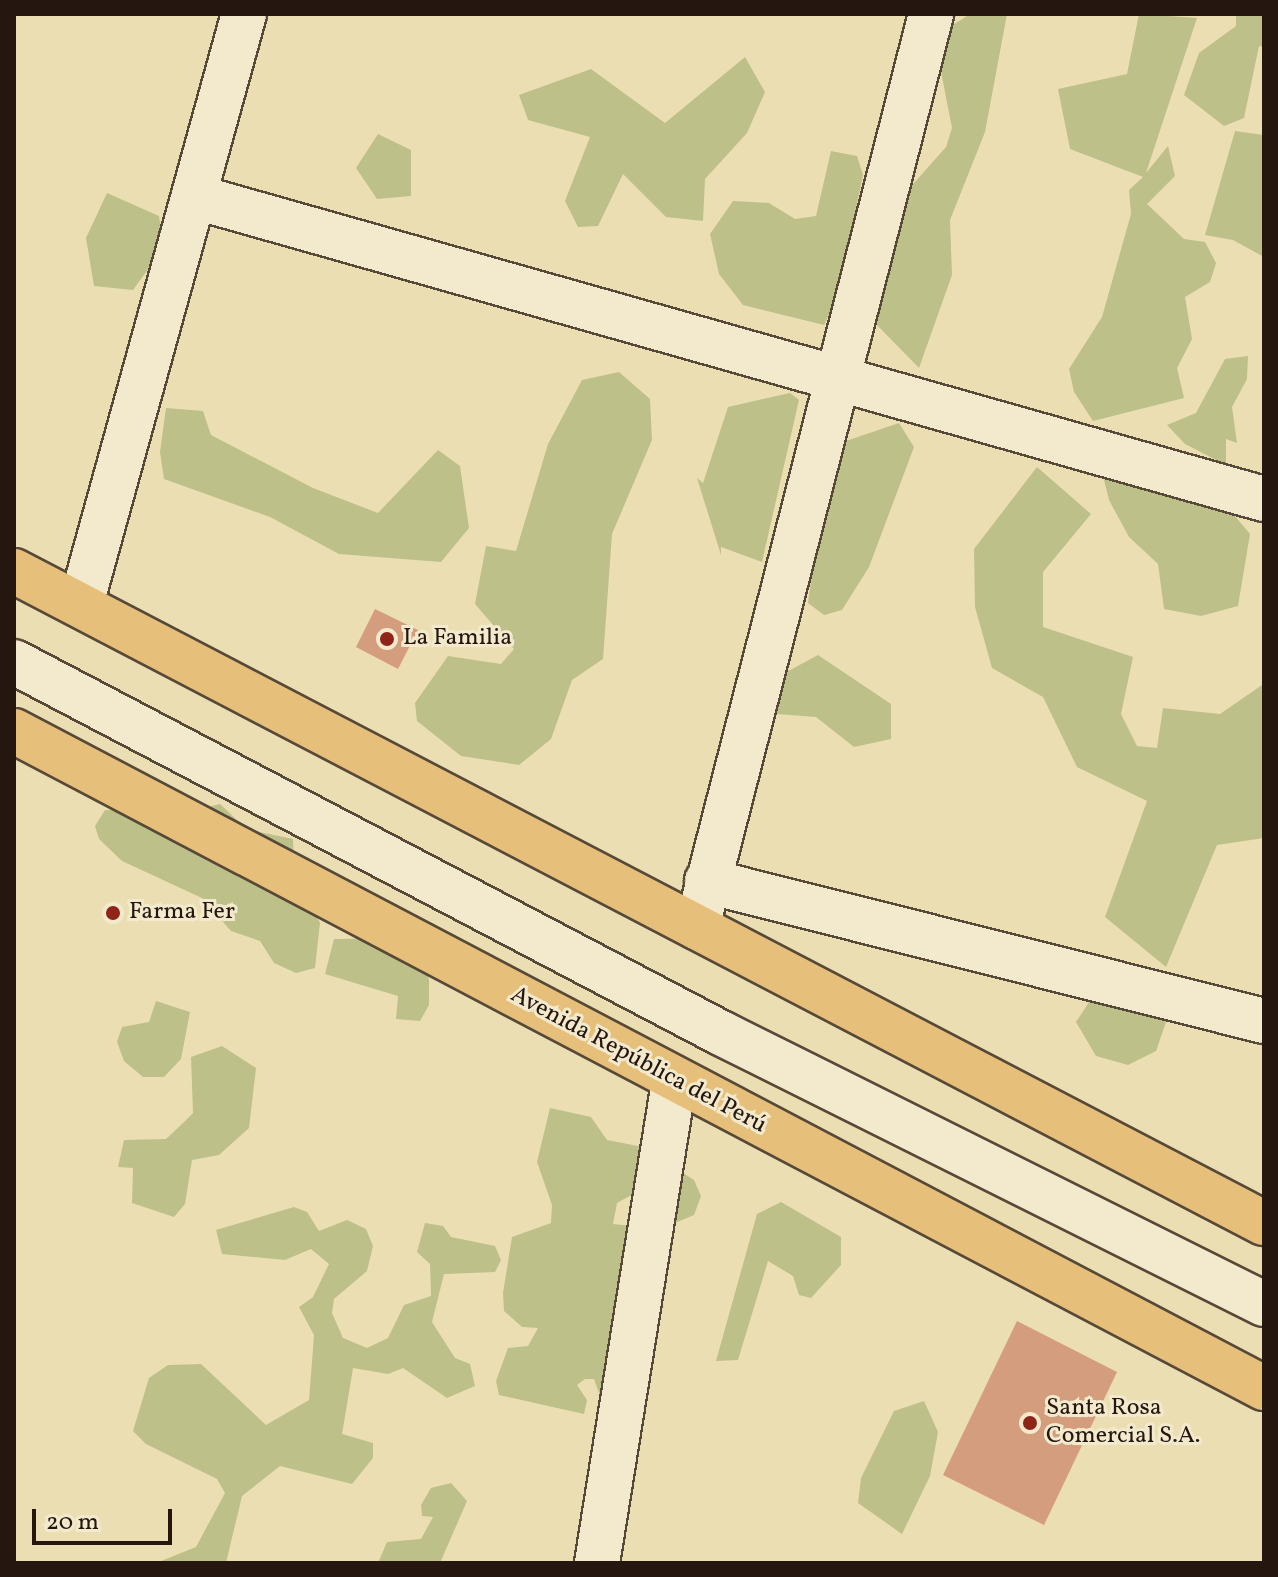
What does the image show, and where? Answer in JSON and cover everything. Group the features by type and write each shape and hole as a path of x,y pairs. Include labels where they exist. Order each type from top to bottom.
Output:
{"highway":[{"path":"14,571 1264,1223"},
{"name":"Avenida República del Perú","path":"14,731 674,1081 1264,1388"}],"street":[{"path":"81,604 196,197 244,14"},
{"path":"697,927 833,382 931,14"},
{"path":"196,197 833,382 1264,499"},
{"path":"14,662 750,1048 1264,1304"},
{"path":"707,881 1264,1021"},
{"path":"597,1563 674,1081"}],"green space":[{"path":"970,14 1007,14 985,132 950,220 952,275 919,368 873,321 906,192 946,147 952,128 937,51 942,32"},
{"path":"1139,14 1197,18 1146,173 1168,146 1175,176 1147,204 1184,239 1205,242 1216,263 1210,282 1185,297 1192,339 1177,368 1184,398 1093,421 1074,392 1069,369 1102,317 1131,214 1129,190 1143,177 1070,149 1058,89 1127,74"},
{"path":"1236,14 1264,14 1264,47 1259,46 1244,118 1224,126 1184,95 1199,53 1236,26"},
{"path":"745,57 765,92 747,133 705,179 703,221 666,217 623,174 598,226 578,227 565,201 590,137 528,120 519,95 591,69 665,123"},
{"path":"1235,131 1264,135 1264,257 1233,240 1205,235"},
{"path":"378,134 411,150 411,196 377,199 356,168"},
{"path":"831,151 857,156 863,175 837,298 824,325 743,305 719,274 710,234 733,201 769,203 795,219 816,216"},
{"path":"107,193 159,216 164,247 133,290 94,286 86,238"},
{"path":"1248,356 1247,379 1232,407 1237,443 1226,439 1226,465 1185,444 1167,425 1196,413 1225,359"},
{"path":"619,372 650,399 652,440 612,534 603,659 572,680 551,739 519,765 461,756 417,721 415,703 448,656 501,664 514,649 475,604 486,546 516,551 548,444 582,380"},
{"path":"790,393 799,400 762,562 721,547 721,555 697,478 703,483 728,407"},
{"path":"166,408 203,411 211,435 313,488 378,513 438,450 460,466 469,528 441,562 339,554 270,517 164,479 160,452"},
{"path":"899,423 914,447 869,567 842,610 824,615 808,603 825,478 843,442"},
{"path":"1037,467 1091,514 1043,572 1043,627 1133,657 1121,714 1137,746 1157,748 1163,708 1220,714 1262,685 1264,689 1264,838 1217,845 1166,967 1105,917 1147,801 1077,767 1043,697 992,668 975,607 974,549"},
{"path":"1120,467 1213,490 1250,534 1238,606 1201,616 1164,609 1158,564 1129,537 1109,500 1104,480"},
{"path":"818,655 891,704 891,739 854,747 816,717 777,714 779,676"},
{"path":"220,804 239,822 232,843 254,846 255,831 293,839 294,870 320,923 315,968 296,973 274,963 260,941 231,931 202,898 122,861 99,839 95,826 105,810 195,810"},
{"path":"405,938 425,960 429,980 429,1005 420,1021 396,1019 398,996 325,974 334,939"},
{"path":"1101,984 1167,1019 1156,1051 1128,1065 1096,1056 1076,1022"},
{"path":"156,1001 190,1012 181,1059 164,1077 143,1077 124,1061 117,1042 122,1027 149,1022"},
{"path":"222,1046 256,1068 249,1128 219,1155 192,1160 185,1204 174,1217 132,1203 133,1168 118,1167 124,1140 166,1139 183,1123 193,1113 191,1057"},
{"path":"550,1108 591,1117 607,1140 643,1147 694,1180 701,1196 694,1215 663,1228 655,1204 633,1194 617,1203 613,1224 631,1226 604,1407 594,1379 585,1379 577,1385 587,1400 584,1414 499,1395 496,1381 508,1348 528,1346 538,1328 522,1327 504,1311 503,1293 512,1237 551,1223 552,1205 537,1162"},
{"path":"781,1202 841,1237 841,1265 811,1298 799,1295 793,1276 768,1261 738,1360 716,1361 757,1214"},
{"path":"294,1207 307,1212 319,1231 347,1220 366,1229 373,1246 367,1271 334,1299 332,1313 343,1338 367,1348 388,1338 404,1305 431,1296 430,1264 417,1252 425,1223 443,1226 451,1237 495,1246 501,1260 495,1272 444,1274 432,1322 455,1358 470,1364 475,1386 447,1398 403,1368 388,1374 353,1368 342,1434 373,1443 373,1458 352,1484 280,1466 242,1496 226,1563 156,1563 196,1547 225,1493 217,1479 146,1444 133,1431 149,1378 168,1365 201,1364 266,1425 309,1400 314,1335 299,1307 313,1297 329,1264 311,1249 285,1260 222,1254 216,1230"},
{"path":"924,1401 938,1432 930,1476 902,1534 858,1503 861,1478 894,1411"},
{"path":"451,1483 467,1501 440,1563 378,1563 387,1542 421,1539 433,1517 422,1516 421,1505 431,1488"}],"building":[{"name":"La Familia","path":"375,609 418,630 398,669 356,647"},
{"name":"Santa Rosa Comercial S.A.","path":"1017,1321 1117,1372 1044,1525 943,1475"}],"place":[{"name":"La Familia","path":"387,639"},
{"name":"Farma Fer","path":"113,913"},
{"name":"Santa Rosa Comercial S.A.","path":"1030,1423"}]}
